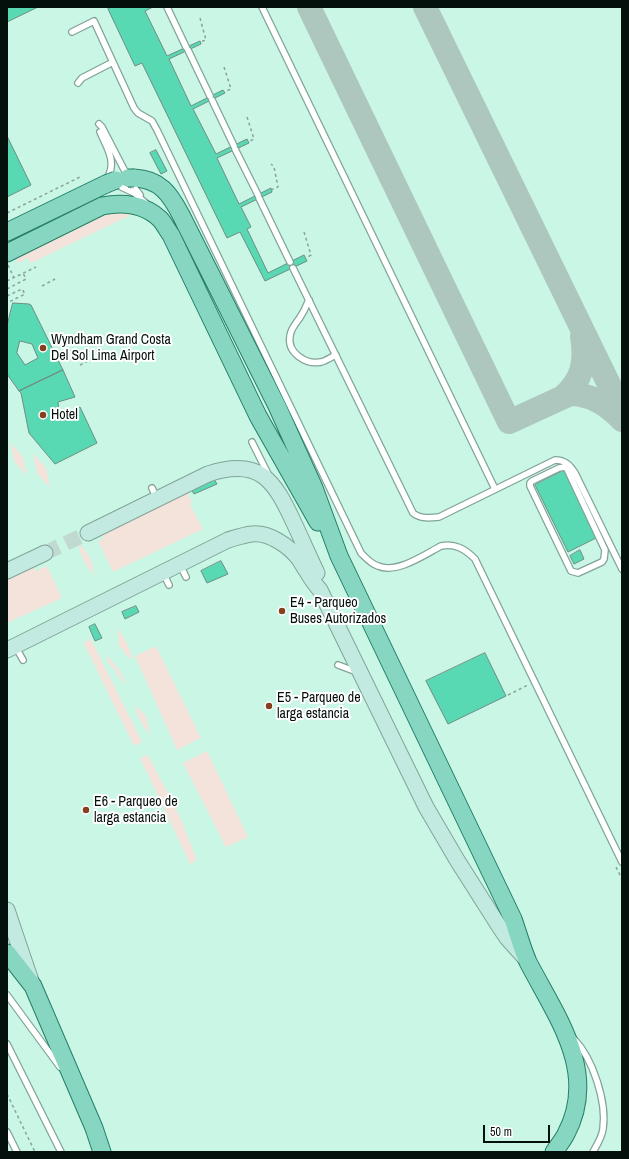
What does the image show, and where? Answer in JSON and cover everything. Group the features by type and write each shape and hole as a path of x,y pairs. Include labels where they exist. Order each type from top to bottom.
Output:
{"main road":[{"path":"7,232 106,184 128,178 139,178 151,181 160,186 173,200 277,406 314,488 339,556 513,919 527,960 564,1028 576,1066 578,1097 566,1134 554,1152"},
{"path":"7,252 102,206 124,204 139,207 160,219 171,235 258,416 302,496 339,556"},
{"path":"88,533 155,494 221,470 236,468 249,470 261,475 273,484 284,501 318,574 320,590"},
{"path":"11,648 183,571 231,542 253,534 268,536 279,542 296,556 311,580 320,590 359,672 434,820 497,924 507,938 527,960"},
{"path":"7,571 45,553"},
{"path":"7,910 33,986 102,1152"},
{"path":"7,954 33,986"}],"lane":[{"path":"167,7 290,262"},
{"path":"262,7 495,489"},
{"path":"72,32 94,21 134,108 138,113 152,122 158,130 361,553 378,567 389,568 398,567 441,546 449,544 464,549 475,559 622,862"},
{"path":"78,83 82,78 113,62"},
{"path":"99,124 102,127 131,183 142,199 160,219"},
{"path":"100,132 112,160 112,166 105,182"},
{"path":"7,226 93,185 105,182 115,184 126,189 142,199"},
{"path":"293,268 415,516 430,518 439,516 555,460 561,460 567,463 572,469 591,512 606,554 602,562 581,572 571,571 530,483 559,468 565,467 567,469 591,512 622,569"},
{"path":"309,300 302,315 291,330 290,347 293,352 301,358 309,361 322,362 336,355"},
{"path":"252,442 273,484"},
{"path":"11,648 23,660"},
{"path":"338,665 359,672"},
{"path":"7,995 78,1092"},
{"path":"564,1028 577,1043 591,1066 602,1096 604,1114 603,1131 594,1152"},
{"path":"7,1044 61,1152"},
{"path":"7,1132 17,1152"}],"path":[{"path":"200,18 206,40 200,42"},
{"path":"224,67 231,89 224,92"},
{"path":"247,117 254,139 248,142"},
{"path":"271,190 278,187 272,164"},
{"path":"7,213 80,177"},
{"path":"304,232 311,255 306,258"},
{"path":"7,264 14,278"},
{"path":"7,281 36,267"},
{"path":"7,289 26,279 23,273"},
{"path":"42,286 55,279"},
{"path":"7,296 22,289 25,294 7,303"},
{"path":"80,365 92,360"},
{"path":"508,695 528,685"},
{"path":"7,1094 35,1152"}],"shaded area":[{"path":"7,7 622,7 622,1152 7,1152"},
{"path":"115,211 135,213 31,263 28,258 18,263 15,257 103,215"},
{"path":"10,442 23,457 27,476 14,461"},
{"path":"33,453 46,468 50,488 37,473"},
{"path":"186,490 192,502 190,504 203,529 113,572 98,541 104,538 101,532"},
{"path":"78,543 90,558 94,575 88,568 80,552"},
{"path":"32,564 36,571 47,566 62,598 7,623 7,577"},
{"path":"117,628 127,643 132,660 119,646"},
{"path":"91,639 142,742 134,746 83,643"},
{"path":"156,646 201,738 177,750 135,656"},
{"path":"107,655 118,669 127,685 108,663"},
{"path":"135,705 146,716 150,735 140,721"},
{"path":"207,751 248,837 226,847 183,763"},
{"path":"148,755 181,819 197,860 190,864 140,758"}],"building":[{"path":"7,7 38,7 7,22"},
{"path":"112,7 153,7 145,11 167,56 200,41 201,44 169,59 191,106 223,90 225,93 193,109 216,154 247,139 249,143 217,158 239,204 271,188 272,192 241,207 251,227 247,229 268,273 304,255 307,261 265,281 240,232 227,238 142,63 135,66 108,9"},
{"path":"7,136 31,185 7,197"},
{"path":"156,150 167,171 161,174 150,153"},
{"name":"Wyndham Grand Costa Del Sol Lima Airport","path":"13,303 31,305 63,370 19,391 7,374 7,326","holes":["20,341 32,344 38,358 25,365 17,353"]},
{"name":"Hotel","path":"63,370 75,397 58,402 59,411 63,418 80,407 97,443 55,464 29,433 21,393 19,391"},
{"path":"565,470 598,537 568,552 535,485"},
{"path":"214,479 217,484 194,494 191,489"},
{"path":"580,550 584,559 574,564 570,556"},
{"path":"221,561 228,574 207,583 201,571"},
{"path":"136,606 139,612 125,619 122,612"},
{"path":"95,624 102,638 95,641 89,627"},
{"path":"485,653 506,696 448,724 426,681"}],"taxiway":[{"path":"309,7 509,422 570,394 585,396 599,401 622,420"},
{"path":"425,7 622,411"},
{"path":"563,397 575,384 582,370 584,354 582,336"}],"tunnel":[{"path":"45,553 88,533"}],"place":[{"name":"Wyndham Grand Costa Del Sol Lima Airport","path":"43,348"},
{"name":"Hotel","path":"43,415"},
{"name":"E4 - Parqueo Buses Autorizados","path":"282,611"},
{"name":"E5 - Parqueo de larga estancia","path":"269,706"},
{"name":"E6 - Parqueo de larga estancia","path":"86,810"}]}
